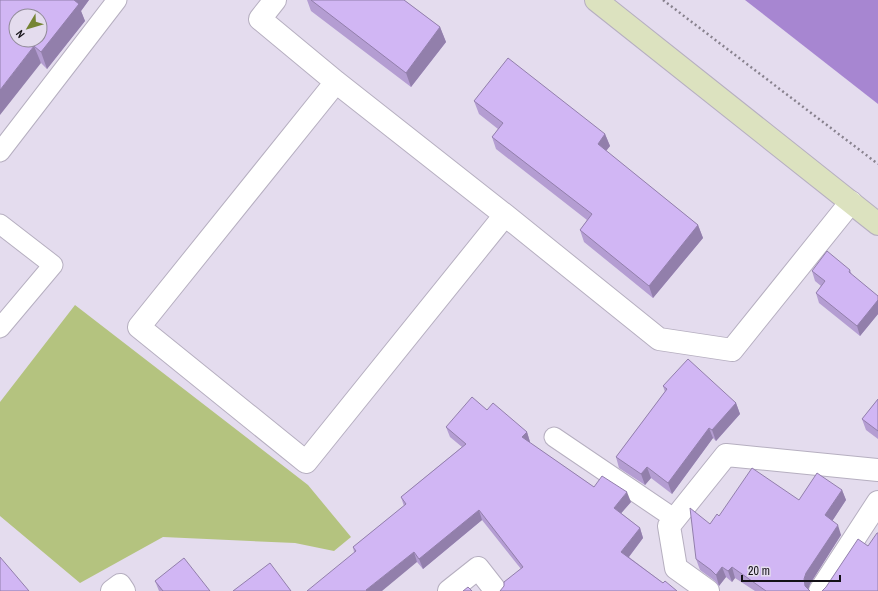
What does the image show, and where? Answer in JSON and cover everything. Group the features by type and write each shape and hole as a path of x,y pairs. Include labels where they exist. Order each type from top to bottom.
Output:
{"street":[{"path":"275,0 260,19 336,82 505,215 658,339 732,350 851,202"},
{"path":"596,0 878,224"},
{"path":"336,82 139,327 306,462 505,215"},
{"path":"708,591 676,568 669,526 726,455 878,470"},
{"path":"820,591 878,502"},
{"path":"449,591 478,568 496,591"},
{"path":"112,591 120,585 124,591"}],"lane":[{"path":"0,152 117,0"},
{"path":"0,224 52,265 0,328"},
{"path":"554,437 675,518"}],"path":[{"path":"663,0 878,164"}],"green space":[{"path":"75,305 308,485 351,537 334,551 295,543 163,537 80,583 0,516 0,402"}],"shaded area":[{"path":"745,0 878,0 878,104"}],"building":[{"path":"0,0 74,0 79,4 48,43 48,8 8,8 8,48 32,48 0,90"},
{"path":"311,0 404,0 440,27 406,73"},
{"path":"36,48 44,48 41,52"},
{"path":"508,58 605,134 598,144 698,225 649,286 580,230 592,214 492,137 503,123 474,101"},
{"path":"827,251 878,296 878,300 857,326 816,293 825,281 812,271"},
{"path":"688,359 736,403 712,430 709,428 668,483 647,467 641,474 616,457 667,389 663,386"},
{"path":"472,397 487,410 493,403 527,432 522,437 594,487 602,476 627,492 614,508 640,528 621,552 663,583 665,581 677,591 500,591 504,586 504,582 523,567 479,510 419,559 414,552 366,590 367,591 307,591 356,551 353,547 406,504 401,497 466,444 446,427"},
{"path":"878,399 878,431 862,419"},
{"path":"752,468 799,500 817,473 842,490 825,515 838,525 806,573 804,579 805,586 810,591 766,591 732,567 728,571 722,567 716,575 696,559 690,508 710,524 717,514 719,516"},
{"path":"877,533 878,591 822,591 858,539 868,546"},
{"path":"0,557 29,591 0,591"},
{"path":"184,558 210,591 163,591 155,581"},
{"path":"270,563 291,591 233,591"},
{"path":"468,587 472,591 463,591"}]}
